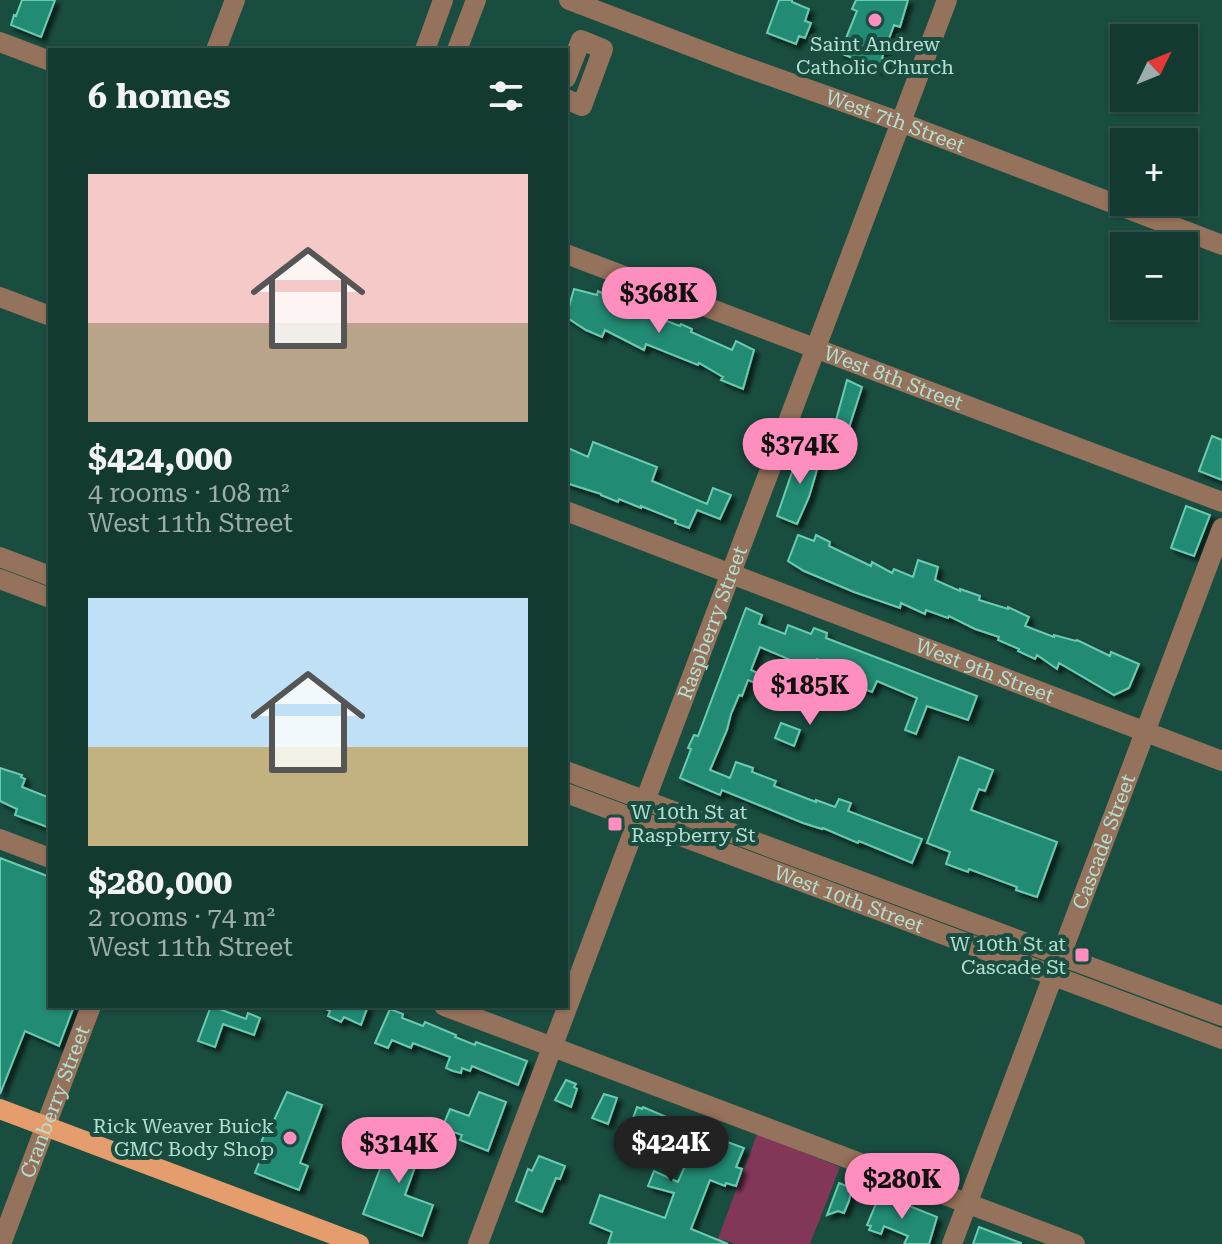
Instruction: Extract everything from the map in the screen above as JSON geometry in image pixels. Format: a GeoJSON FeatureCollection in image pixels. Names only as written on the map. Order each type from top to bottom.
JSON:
{"type":"FeatureCollection","features":[{"type":"Feature","properties":{"kind":"main road"},"geometry":{"type":"LineString","coordinates":[[0,1109],[359,1244]]}},
{"type":"Feature","properties":{"kind":"street"},"geometry":{"type":"LineString","coordinates":[[217,48],[235,0]]}},
{"type":"Feature","properties":{"kind":"street"},"geometry":{"type":"LineString","coordinates":[[426,48],[443,0]]}},
{"type":"Feature","properties":{"kind":"street"},"geometry":{"type":"LineString","coordinates":[[458,48],[476,0]]}},
{"type":"Feature","properties":{"kind":"street","name":"West 7th Street"},"geometry":{"type":"LineString","coordinates":[[569,0],[1222,245]]}},
{"type":"Feature","properties":{"kind":"street","name":"Raspberry Street"},"geometry":{"type":"LineString","coordinates":[[568,1004],[947,0]]}},
{"type":"Feature","properties":{"kind":"street"},"geometry":{"type":"LineString","coordinates":[[589,44],[601,12]]}},
{"type":"Feature","properties":{"kind":"street"},"geometry":{"type":"LineString","coordinates":[[568,73],[581,40],[603,49],[582,106],[568,100]]}},
{"type":"Feature","properties":{"kind":"street"},"geometry":{"type":"LineString","coordinates":[[0,42],[48,60]]}},
{"type":"Feature","properties":{"kind":"street","name":"West 8th Street"},"geometry":{"type":"LineString","coordinates":[[568,255],[1222,502]]}},
{"type":"Feature","properties":{"kind":"street"},"geometry":{"type":"LineString","coordinates":[[0,297],[48,315]]}},
{"type":"Feature","properties":{"kind":"street","name":"West 9th Street"},"geometry":{"type":"LineString","coordinates":[[568,512],[1222,761]]}},
{"type":"Feature","properties":{"kind":"street","name":"Cascade Street"},"geometry":{"type":"LineString","coordinates":[[952,1244],[1222,528]]}},
{"type":"Feature","properties":{"kind":"street"},"geometry":{"type":"LineString","coordinates":[[0,557],[12,576],[48,597]]}},
{"type":"Feature","properties":{"kind":"street"},"geometry":{"type":"LineString","coordinates":[[12,576],[48,576]]}},
{"type":"Feature","properties":{"kind":"street","name":"West 10th Street"},"geometry":{"type":"LineString","coordinates":[[568,772],[641,810],[906,921],[1222,1039]]}},
{"type":"Feature","properties":{"kind":"street","name":"West 10th Street"},"geometry":{"type":"LineString","coordinates":[[568,793],[641,810],[914,901],[1222,1016]]}},
{"type":"Feature","properties":{"kind":"street"},"geometry":{"type":"LineString","coordinates":[[0,839],[48,857]]}},
{"type":"Feature","properties":{"kind":"street"},"geometry":{"type":"LineString","coordinates":[[906,921],[914,901]]}},
{"type":"Feature","properties":{"kind":"street","name":"Cranberry Street"},"geometry":{"type":"LineString","coordinates":[[1,1244],[90,1008]]}},
{"type":"Feature","properties":{"kind":"street"},"geometry":{"type":"LineString","coordinates":[[449,1008],[1075,1244]]}},
{"type":"Feature","properties":{"kind":"street","name":"Raspberry Street"},"geometry":{"type":"LineString","coordinates":[[478,1244],[566,1008]]}},
{"type":"Feature","properties":{"kind":"shaded area"},"geometry":{"type":"Polygon","coordinates":[[[757,1134],[840,1167],[810,1244],[735,1244],[717,1241],[757,1134]]]}},
{"type":"Feature","properties":{"kind":"building"},"geometry":{"type":"Polygon","coordinates":[[[22,0],[55,0],[41,37],[11,25],[22,0]]]}},
{"type":"Feature","properties":{"kind":"building"},"geometry":{"type":"Polygon","coordinates":[[[779,0],[792,0],[809,9],[805,21],[811,23],[805,38],[799,36],[796,44],[767,33],[779,0]]]}},
{"type":"Feature","properties":{"kind":"building"},"geometry":{"type":"Polygon","coordinates":[[[856,0],[908,0],[900,27],[894,25],[882,58],[887,60],[883,71],[840,53],[857,11],[852,9],[856,0]]]}},
{"type":"Feature","properties":{"kind":"building"},"geometry":{"type":"Polygon","coordinates":[[[574,289],[597,295],[598,291],[617,299],[616,303],[681,324],[692,329],[691,332],[732,350],[736,341],[754,350],[743,389],[721,380],[723,377],[699,363],[646,344],[644,350],[605,330],[602,337],[586,330],[568,318],[574,289]]]}},
{"type":"Feature","properties":{"kind":"building"},"geometry":{"type":"Polygon","coordinates":[[[847,380],[862,387],[847,434],[835,424],[847,380]]]}},
{"type":"Feature","properties":{"kind":"building"},"geometry":{"type":"Polygon","coordinates":[[[1212,436],[1222,440],[1222,480],[1199,471],[1212,436]]]}},
{"type":"Feature","properties":{"kind":"building"},"geometry":{"type":"Polygon","coordinates":[[[593,442],[657,467],[652,481],[707,504],[713,488],[731,495],[720,519],[697,510],[689,528],[641,506],[619,499],[618,502],[568,484],[568,448],[588,457],[593,442]]]}},
{"type":"Feature","properties":{"kind":"building"},"geometry":{"type":"Polygon","coordinates":[[[801,446],[821,456],[797,524],[777,516],[801,446]]]}},
{"type":"Feature","properties":{"kind":"building"},"geometry":{"type":"Polygon","coordinates":[[[1186,506],[1210,515],[1194,556],[1171,548],[1186,506]]]}},
{"type":"Feature","properties":{"kind":"building"},"geometry":{"type":"Polygon","coordinates":[[[798,535],[814,541],[816,535],[830,542],[829,546],[892,573],[894,569],[913,577],[918,560],[938,567],[935,580],[980,596],[979,600],[1008,607],[1029,617],[1025,626],[1054,637],[1077,640],[1110,656],[1111,652],[1139,664],[1129,688],[1114,695],[1059,663],[1057,669],[1037,655],[1035,659],[998,640],[999,637],[949,616],[926,610],[925,614],[901,603],[900,608],[804,571],[788,561],[798,535]]]}},
{"type":"Feature","properties":{"kind":"building"},"geometry":{"type":"Polygon","coordinates":[[[746,608],[762,615],[759,624],[785,634],[788,625],[811,634],[814,628],[827,633],[826,638],[977,696],[968,720],[927,706],[916,734],[905,730],[917,698],[877,681],[872,692],[842,681],[846,670],[817,659],[814,670],[760,647],[751,670],[762,675],[758,684],[748,680],[731,714],[710,770],[730,778],[736,762],[776,781],[774,786],[816,802],[835,807],[839,799],[851,803],[848,811],[922,839],[912,863],[722,790],[720,795],[680,778],[691,749],[688,748],[694,735],[698,736],[746,608]]]}},
{"type":"Feature","properties":{"kind":"building"},"geometry":{"type":"Polygon","coordinates":[[[781,723],[800,730],[794,746],[775,738],[781,723]]]}},
{"type":"Feature","properties":{"kind":"building"},"geometry":{"type":"Polygon","coordinates":[[[959,757],[993,770],[985,791],[979,789],[971,810],[1057,842],[1037,897],[969,869],[968,872],[946,864],[950,852],[927,843],[959,757]]]}},
{"type":"Feature","properties":{"kind":"building"},"geometry":{"type":"Polygon","coordinates":[[[0,768],[22,775],[25,779],[22,787],[48,797],[48,827],[15,815],[17,809],[0,801],[0,768]]]}},
{"type":"Feature","properties":{"kind":"building"},"geometry":{"type":"Polygon","coordinates":[[[0,858],[48,876],[48,1008],[73,1008],[59,1046],[25,1031],[0,1094],[0,858]]]}},
{"type":"Feature","properties":{"kind":"building"},"geometry":{"type":"Polygon","coordinates":[[[210,1008],[246,1019],[248,1013],[260,1018],[254,1035],[223,1024],[215,1047],[198,1041],[210,1008]]]}},
{"type":"Feature","properties":{"kind":"building"},"geometry":{"type":"Polygon","coordinates":[[[324,1008],[367,1008],[361,1025],[344,1017],[341,1022],[328,1016],[330,1011],[324,1008]]]}},
{"type":"Feature","properties":{"kind":"building"},"geometry":{"type":"Polygon","coordinates":[[[390,1009],[403,1014],[402,1018],[423,1026],[425,1022],[475,1045],[476,1042],[527,1061],[518,1085],[472,1066],[470,1071],[462,1068],[461,1073],[453,1071],[446,1068],[450,1057],[413,1043],[411,1048],[392,1040],[388,1048],[375,1043],[390,1009]]]}},
{"type":"Feature","properties":{"kind":"building"},"geometry":{"type":"Polygon","coordinates":[[[566,1080],[576,1084],[574,1087],[577,1089],[571,1107],[555,1100],[566,1080]]]}},
{"type":"Feature","properties":{"kind":"building"},"geometry":{"type":"Polygon","coordinates":[[[287,1092],[322,1105],[300,1163],[308,1166],[299,1190],[255,1173],[266,1145],[261,1143],[266,1130],[269,1131],[287,1092]]]}},
{"type":"Feature","properties":{"kind":"building"},"geometry":{"type":"Polygon","coordinates":[[[479,1092],[506,1102],[488,1151],[460,1140],[462,1135],[442,1128],[450,1109],[469,1116],[479,1092]]]}},
{"type":"Feature","properties":{"kind":"building"},"geometry":{"type":"Polygon","coordinates":[[[604,1094],[617,1098],[608,1124],[592,1118],[604,1094]]]}},
{"type":"Feature","properties":{"kind":"building"},"geometry":{"type":"Polygon","coordinates":[[[637,1107],[744,1148],[736,1167],[742,1169],[736,1186],[726,1183],[725,1186],[710,1180],[691,1229],[728,1244],[608,1244],[612,1232],[590,1223],[600,1195],[665,1218],[674,1193],[648,1186],[654,1171],[678,1182],[688,1159],[642,1138],[637,1150],[627,1147],[628,1142],[625,1141],[637,1107]]]}},
{"type":"Feature","properties":{"kind":"building"},"geometry":{"type":"Polygon","coordinates":[[[398,1121],[422,1130],[409,1165],[415,1167],[405,1195],[433,1205],[422,1236],[363,1214],[398,1121]]]}},
{"type":"Feature","properties":{"kind":"building"},"geometry":{"type":"Polygon","coordinates":[[[539,1156],[565,1166],[560,1179],[556,1178],[542,1212],[516,1201],[528,1169],[532,1171],[539,1156]]]}},
{"type":"Feature","properties":{"kind":"building"},"geometry":{"type":"Polygon","coordinates":[[[839,1183],[849,1187],[849,1201],[844,1213],[838,1211],[827,1215],[839,1183]]]}},
{"type":"Feature","properties":{"kind":"building"},"geometry":{"type":"Polygon","coordinates":[[[880,1194],[937,1217],[929,1244],[904,1244],[908,1236],[884,1226],[881,1234],[869,1230],[871,1226],[867,1225],[880,1194]]]}},
{"type":"Feature","properties":{"kind":"building"},"geometry":{"type":"Polygon","coordinates":[[[979,1227],[1021,1243],[1021,1244],[973,1244],[979,1227]]]}},
{"type":"Feature","properties":{"kind":"place","name":"Saint Andrew Catholic Church"},"geometry":{"type":"Point","coordinates":[875,20]}},
{"type":"Feature","properties":{"kind":"place","name":"W 10th St at Raspberry St"},"geometry":{"type":"Point","coordinates":[615,824]}},
{"type":"Feature","properties":{"kind":"place","name":"W 10th St at Cascade St"},"geometry":{"type":"Point","coordinates":[1082,955]}},
{"type":"Feature","properties":{"kind":"place","name":"Rick Weaver Buick GMC Body Shop"},"geometry":{"type":"Point","coordinates":[290,1138]}}]}
